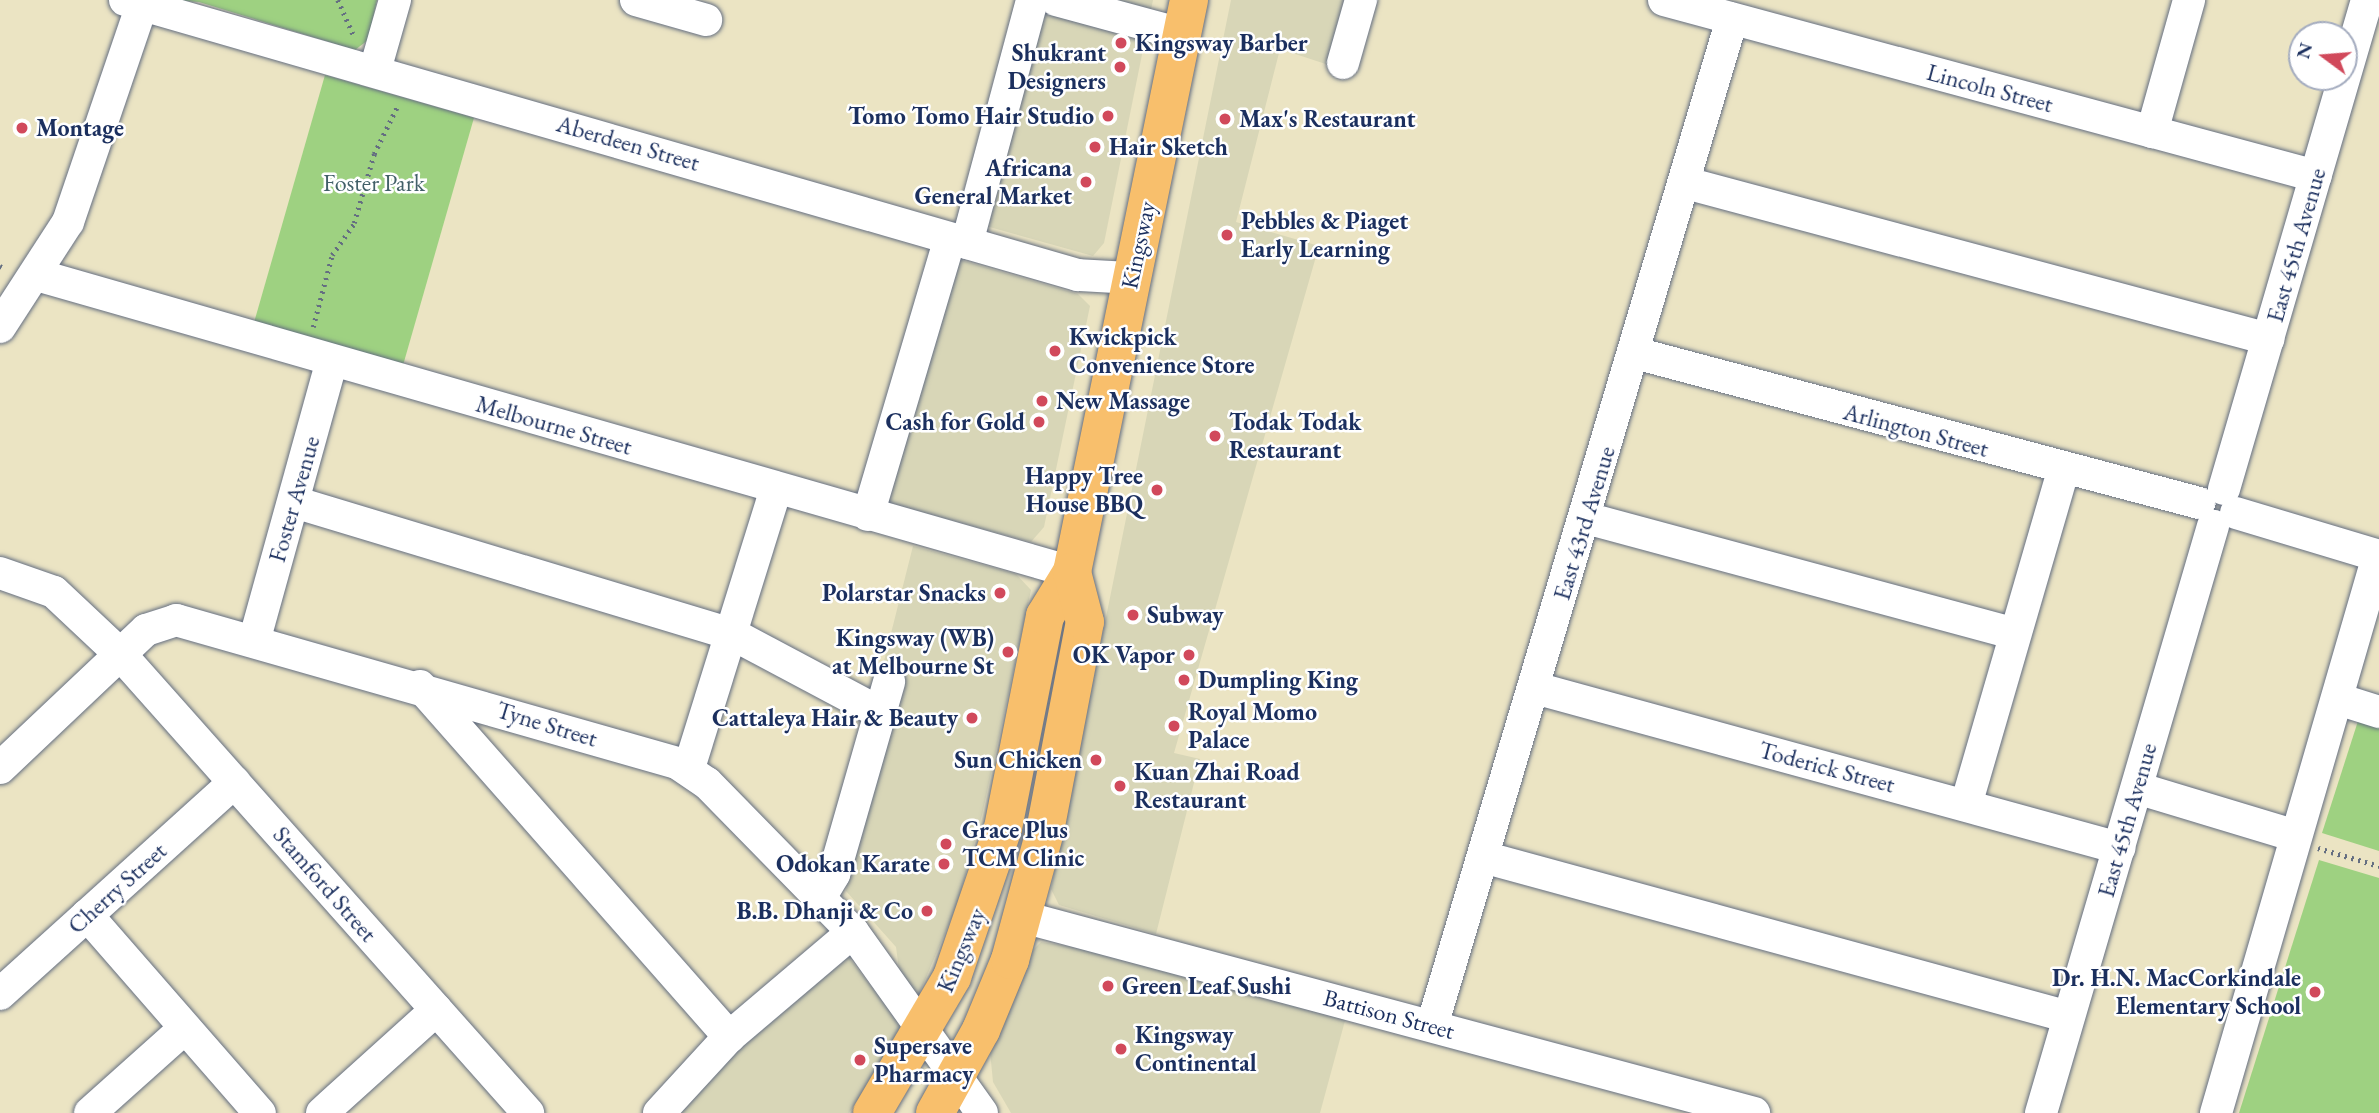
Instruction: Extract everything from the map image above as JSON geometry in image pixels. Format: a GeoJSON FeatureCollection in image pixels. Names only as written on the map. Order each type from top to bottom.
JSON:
{"type":"FeatureCollection","features":[{"type":"Feature","properties":{"kind":"main road","name":"Kingsway"},"geometry":{"type":"LineString","coordinates":[[872,1113],[924,1028],[979,911],[1013,783],[1045,616],[1072,572],[1185,17]]}},
{"type":"Feature","properties":{"kind":"main road","name":"Kingsway"},"geometry":{"type":"LineString","coordinates":[[935,1113],[981,1030],[1023,917],[1085,622],[1072,572]]}},
{"type":"Feature","properties":{"kind":"street"},"geometry":{"type":"LineString","coordinates":[[375,70],[395,0]]}},
{"type":"Feature","properties":{"kind":"street"},"geometry":{"type":"LineString","coordinates":[[636,0],[706,20]]}},
{"type":"Feature","properties":{"kind":"street"},"geometry":{"type":"LineString","coordinates":[[868,514],[958,241],[1031,0]]}},
{"type":"Feature","properties":{"kind":"street"},"geometry":{"type":"LineString","coordinates":[[1056,0],[1185,17]]}},
{"type":"Feature","properties":{"kind":"street"},"geometry":{"type":"LineString","coordinates":[[1343,62],[1361,0]]}},
{"type":"Feature","properties":{"kind":"street","name":"Lincoln Street"},"geometry":{"type":"LineString","coordinates":[[1664,0],[2316,176]]}},
{"type":"Feature","properties":{"kind":"street","name":"East 45th Avenue"},"geometry":{"type":"LineString","coordinates":[[2041,1113],[2367,0]]}},
{"type":"Feature","properties":{"kind":"street"},"geometry":{"type":"LineString","coordinates":[[2152,132],[2184,1]]}},
{"type":"Feature","properties":{"kind":"street"},"geometry":{"type":"LineString","coordinates":[[0,327],[37,275],[93,162],[133,2]]}},
{"type":"Feature","properties":{"kind":"street","name":"Aberdeen Street"},"geometry":{"type":"LineString","coordinates":[[133,2],[1088,278],[1131,278]]}},
{"type":"Feature","properties":{"kind":"street","name":"East 43rd Avenue"},"geometry":{"type":"LineString","coordinates":[[1432,1026],[1686,183],[1732,19]]}},
{"type":"Feature","properties":{"kind":"street"},"geometry":{"type":"LineString","coordinates":[[1686,183],[2268,339]]}},
{"type":"Feature","properties":{"kind":"street","name":"Melbourne Street"},"geometry":{"type":"LineString","coordinates":[[37,275],[1072,572]]}},
{"type":"Feature","properties":{"kind":"street","name":"Arlington Street"},"geometry":{"type":"LineString","coordinates":[[1635,353],[2063,471],[2218,508],[2379,556]]}},
{"type":"Feature","properties":{"kind":"street","name":"Foster Avenue"},"geometry":{"type":"LineString","coordinates":[[255,638],[332,361]]}},
{"type":"Feature","properties":{"kind":"street"},"geometry":{"type":"LineString","coordinates":[[1966,805],[2063,471]]}},
{"type":"Feature","properties":{"kind":"street"},"geometry":{"type":"LineString","coordinates":[[689,768],[776,488]]}},
{"type":"Feature","properties":{"kind":"street"},"geometry":{"type":"LineString","coordinates":[[294,502],[732,634],[879,712]]}},
{"type":"Feature","properties":{"kind":"street"},"geometry":{"type":"LineString","coordinates":[[1586,518],[2015,634]]}},
{"type":"Feature","properties":{"kind":"street"},"geometry":{"type":"LineString","coordinates":[[2216,1113],[2379,556]]}},
{"type":"Feature","properties":{"kind":"street"},"geometry":{"type":"LineString","coordinates":[[0,573],[54,592],[121,655]]}},
{"type":"Feature","properties":{"kind":"street","name":"Tyne Street"},"geometry":{"type":"LineString","coordinates":[[0,768],[146,630],[176,620],[255,638],[689,768],[821,896],[853,932],[924,1028],[982,1113]]}},
{"type":"Feature","properties":{"kind":"street","name":"Stamford Street"},"geometry":{"type":"LineString","coordinates":[[121,655],[528,1113]]}},
{"type":"Feature","properties":{"kind":"street"},"geometry":{"type":"LineString","coordinates":[[821,896],[834,874],[889,682]]}},
{"type":"Feature","properties":{"kind":"street"},"geometry":{"type":"LineString","coordinates":[[420,686],[729,1037]]}},
{"type":"Feature","properties":{"kind":"street","name":"Toderick Street"},"geometry":{"type":"LineString","coordinates":[[1535,688],[2119,848]]}},
{"type":"Feature","properties":{"kind":"street"},"geometry":{"type":"LineString","coordinates":[[2338,699],[2379,712]]}},
{"type":"Feature","properties":{"kind":"street","name":"Cherry Street"},"geometry":{"type":"LineString","coordinates":[[0,994],[235,782]]}},
{"type":"Feature","properties":{"kind":"street"},"geometry":{"type":"LineString","coordinates":[[2137,788],[2297,836]]}},
{"type":"Feature","properties":{"kind":"street"},"geometry":{"type":"LineString","coordinates":[[1483,857],[2069,1017]]}},
{"type":"Feature","properties":{"kind":"street"},"geometry":{"type":"LineString","coordinates":[[86,915],[260,1113]]}},
{"type":"Feature","properties":{"kind":"street","name":"Battison Street"},"geometry":{"type":"LineString","coordinates":[[1023,917],[1754,1113]]}},
{"type":"Feature","properties":{"kind":"street"},"geometry":{"type":"LineString","coordinates":[[659,1113],[729,1037],[853,932]]}},
{"type":"Feature","properties":{"kind":"street"},"geometry":{"type":"LineString","coordinates":[[322,1113],[436,1010]]}},
{"type":"Feature","properties":{"kind":"street"},"geometry":{"type":"LineString","coordinates":[[90,1113],[185,1028]]}},
{"type":"Feature","properties":{"kind":"path"},"geometry":{"type":"LineString","coordinates":[[338,0],[354,36]]}},
{"type":"Feature","properties":{"kind":"path"},"geometry":{"type":"LineString","coordinates":[[309,338],[332,255],[354,223],[400,96]]}},
{"type":"Feature","properties":{"kind":"path"},"geometry":{"type":"LineString","coordinates":[[2297,836],[2379,866]]}},
{"type":"Feature","properties":{"kind":"shaded area"},"geometry":{"type":"Polygon","coordinates":[[[1032,0],[1153,0],[1104,243],[1093,256],[986,226],[1032,0]]]}},
{"type":"Feature","properties":{"kind":"shaded area"},"geometry":{"type":"Polygon","coordinates":[[[1231,0],[1373,0],[1350,72],[1280,49],[1236,222],[1319,246],[1174,753],[1200,759],[1156,934],[1059,905],[1051,889],[1231,0]]]}},
{"type":"Feature","properties":{"kind":"shaded area"},"geometry":{"type":"Polygon","coordinates":[[[960,260],[1078,294],[1090,306],[1044,527],[1031,542],[885,502],[960,260]]]}},
{"type":"Feature","properties":{"kind":"shaded area"},"geometry":{"type":"Polygon","coordinates":[[[913,546],[1016,574],[1031,590],[982,815],[957,905],[919,994],[900,977],[896,947],[846,891],[880,677],[913,546]]]}},
{"type":"Feature","properties":{"kind":"shaded area"},"geometry":{"type":"Polygon","coordinates":[[[1041,942],[1099,951],[1346,1017],[1320,1113],[1011,1113],[993,1082],[990,1051],[1031,952],[1041,942]]]}},
{"type":"Feature","properties":{"kind":"shaded area"},"geometry":{"type":"Polygon","coordinates":[[[846,954],[904,1029],[849,1113],[659,1113],[846,954]]]}},
{"type":"Feature","properties":{"kind":"green space"},"geometry":{"type":"Polygon","coordinates":[[[169,0],[377,0],[368,40],[355,50],[199,2],[169,0]]]}},
{"type":"Feature","properties":{"kind":"green space","name":"Foster Park"},"geometry":{"type":"Polygon","coordinates":[[[325,75],[474,118],[403,365],[254,322],[325,75]]]}},
{"type":"Feature","properties":{"kind":"green space"},"geometry":{"type":"Polygon","coordinates":[[[2358,721],[2379,728],[2379,851],[2322,833],[2358,721]]]}},
{"type":"Feature","properties":{"kind":"green space"},"geometry":{"type":"Polygon","coordinates":[[[2319,860],[2379,878],[2379,1113],[2239,1113],[2319,860]]]}},
{"type":"Feature","properties":{"kind":"place","name":"Kingsway Barber"},"geometry":{"type":"Point","coordinates":[1121,43]}},
{"type":"Feature","properties":{"kind":"place","name":"Shukrant Designers"},"geometry":{"type":"Point","coordinates":[1120,67]}},
{"type":"Feature","properties":{"kind":"place","name":"Tomo Tomo Hair Studio"},"geometry":{"type":"Point","coordinates":[1108,116]}},
{"type":"Feature","properties":{"kind":"place","name":"Max's Restaurant"},"geometry":{"type":"Point","coordinates":[1225,119]}},
{"type":"Feature","properties":{"kind":"place","name":"Montage"},"geometry":{"type":"Point","coordinates":[22,128]}},
{"type":"Feature","properties":{"kind":"place","name":"Hair Sketch"},"geometry":{"type":"Point","coordinates":[1095,147]}},
{"type":"Feature","properties":{"kind":"place","name":"Africana General Market"},"geometry":{"type":"Point","coordinates":[1086,182]}},
{"type":"Feature","properties":{"kind":"place","name":"Pebbles & Piaget Early Learning"},"geometry":{"type":"Point","coordinates":[1227,235]}},
{"type":"Feature","properties":{"kind":"place","name":"Kwickpick Convenience Store"},"geometry":{"type":"Point","coordinates":[1055,351]}},
{"type":"Feature","properties":{"kind":"place","name":"New Massage"},"geometry":{"type":"Point","coordinates":[1042,401]}},
{"type":"Feature","properties":{"kind":"place","name":"Cash for Gold"},"geometry":{"type":"Point","coordinates":[1039,422]}},
{"type":"Feature","properties":{"kind":"place","name":"Todak Todak Restaurant"},"geometry":{"type":"Point","coordinates":[1215,436]}},
{"type":"Feature","properties":{"kind":"place","name":"Happy Tree House BBQ"},"geometry":{"type":"Point","coordinates":[1157,490]}},
{"type":"Feature","properties":{"kind":"place","name":"Polarstar Snacks"},"geometry":{"type":"Point","coordinates":[1000,593]}},
{"type":"Feature","properties":{"kind":"place","name":"Subway"},"geometry":{"type":"Point","coordinates":[1133,615]}},
{"type":"Feature","properties":{"kind":"place","name":"Kingsway (WB) at Melbourne St"},"geometry":{"type":"Point","coordinates":[1008,652]}},
{"type":"Feature","properties":{"kind":"place","name":"OK Vapor"},"geometry":{"type":"Point","coordinates":[1189,655]}},
{"type":"Feature","properties":{"kind":"place","name":"Dumpling King"},"geometry":{"type":"Point","coordinates":[1184,680]}},
{"type":"Feature","properties":{"kind":"place","name":"Cattaleya Hair & Beauty"},"geometry":{"type":"Point","coordinates":[972,718]}},
{"type":"Feature","properties":{"kind":"place","name":"Royal Momo Palace"},"geometry":{"type":"Point","coordinates":[1174,726]}},
{"type":"Feature","properties":{"kind":"place","name":"Sun Chicken"},"geometry":{"type":"Point","coordinates":[1096,760]}},
{"type":"Feature","properties":{"kind":"place","name":"Kuan Zhai Road Restaurant"},"geometry":{"type":"Point","coordinates":[1120,786]}},
{"type":"Feature","properties":{"kind":"place","name":"Grace Plus TCM Clinic"},"geometry":{"type":"Point","coordinates":[946,844]}},
{"type":"Feature","properties":{"kind":"place","name":"Odokan Karate"},"geometry":{"type":"Point","coordinates":[944,864]}},
{"type":"Feature","properties":{"kind":"place","name":"B.B. Dhanji & Co"},"geometry":{"type":"Point","coordinates":[927,911]}},
{"type":"Feature","properties":{"kind":"place","name":"Green Leaf Sushi"},"geometry":{"type":"Point","coordinates":[1108,986]}},
{"type":"Feature","properties":{"kind":"place","name":"Dr. H.N. MacCorkindale Elementary School"},"geometry":{"type":"Point","coordinates":[2315,992]}},
{"type":"Feature","properties":{"kind":"place","name":"Kingsway Continental"},"geometry":{"type":"Point","coordinates":[1121,1049]}},
{"type":"Feature","properties":{"kind":"place","name":"Supersave Pharmacy"},"geometry":{"type":"Point","coordinates":[860,1060]}}]}
